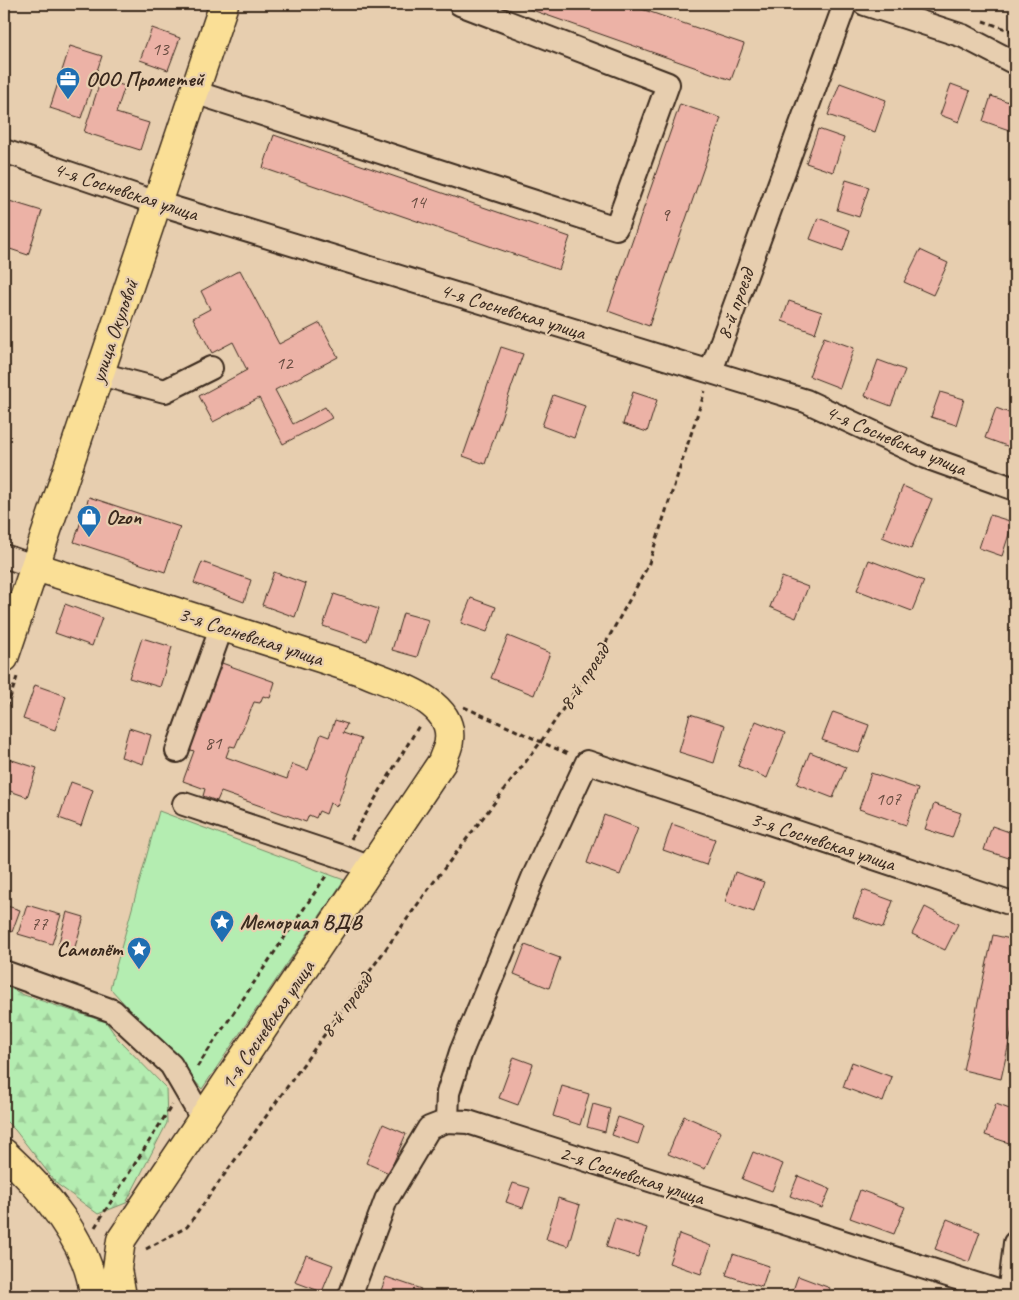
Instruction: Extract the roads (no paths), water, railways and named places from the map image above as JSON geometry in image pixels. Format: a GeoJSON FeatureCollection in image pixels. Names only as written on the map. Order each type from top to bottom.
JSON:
{"type":"FeatureCollection","features":[{"type":"Feature","properties":{"kind":"main road","name":"улица Окуловой"},"geometry":{"type":"LineString","coordinates":[[4,658],[224,4]]}},
{"type":"Feature","properties":{"kind":"main road","name":"3-я Сосневская улица"},"geometry":{"type":"LineString","coordinates":[[36,566],[364,672],[413,692],[432,704],[446,718],[450,739],[442,762]]}},
{"type":"Feature","properties":{"kind":"main road","name":"1-я Сосневская улица"},"geometry":{"type":"LineString","coordinates":[[122,1296],[117,1269],[121,1240],[442,762]]}},
{"type":"Feature","properties":{"kind":"main road"},"geometry":{"type":"LineString","coordinates":[[4,1153],[57,1213],[75,1237],[84,1255],[94,1296]]}},
{"type":"Feature","properties":{"kind":"street"},"geometry":{"type":"LineString","coordinates":[[194,92],[616,228],[668,84],[460,4]]}},
{"type":"Feature","properties":{"kind":"street","name":"8-й проезд"},"geometry":{"type":"LineString","coordinates":[[711,371],[845,4]]}},
{"type":"Feature","properties":{"kind":"street"},"geometry":{"type":"LineString","coordinates":[[865,4],[963,36],[1015,64]]}},
{"type":"Feature","properties":{"kind":"street","name":"4-я Сосневская улица"},"geometry":{"type":"LineString","coordinates":[[4,151],[158,203],[711,371],[806,402],[926,457],[1015,488]]}},
{"type":"Feature","properties":{"kind":"street"},"geometry":{"type":"LineString","coordinates":[[100,374],[165,391],[211,368]]}},
{"type":"Feature","properties":{"kind":"street","name":"3-я Сосневская улица"},"geometry":{"type":"LineString","coordinates":[[4,556],[36,566]]}},
{"type":"Feature","properties":{"kind":"street"},"geometry":{"type":"LineString","coordinates":[[177,751],[222,626]]}},
{"type":"Feature","properties":{"kind":"street","name":"3-я Сосневская улица"},"geometry":{"type":"LineString","coordinates":[[447,1121],[448,1093],[461,1052],[533,878],[587,762],[1015,905]]}},
{"type":"Feature","properties":{"kind":"street"},"geometry":{"type":"LineString","coordinates":[[184,804],[371,868]]}},
{"type":"Feature","properties":{"kind":"street"},"geometry":{"type":"LineString","coordinates":[[4,972],[113,1011],[172,1065],[203,1120]]}},
{"type":"Feature","properties":{"kind":"street"},"geometry":{"type":"LineString","coordinates":[[350,1296],[386,1200],[429,1128],[447,1121]]}},
{"type":"Feature","properties":{"kind":"street","name":"2-я Сосневская улица"},"geometry":{"type":"LineString","coordinates":[[447,1121],[468,1122],[1010,1296]]}},
{"type":"Feature","properties":{"kind":"street"},"geometry":{"type":"LineString","coordinates":[[1010,1296],[1015,1243]]}},
{"type":"Feature","properties":{"kind":"place","name":"ООО Прометей"},"geometry":{"type":"Point","coordinates":[68,100]}},
{"type":"Feature","properties":{"kind":"place","name":"Ozon"},"geometry":{"type":"Point","coordinates":[89,538]}},
{"type":"Feature","properties":{"kind":"place","name":"Мемориал ВДВ"},"geometry":{"type":"Point","coordinates":[222,943]}},
{"type":"Feature","properties":{"kind":"place","name":"Самолёт"},"geometry":{"type":"Point","coordinates":[139,970]}}]}
